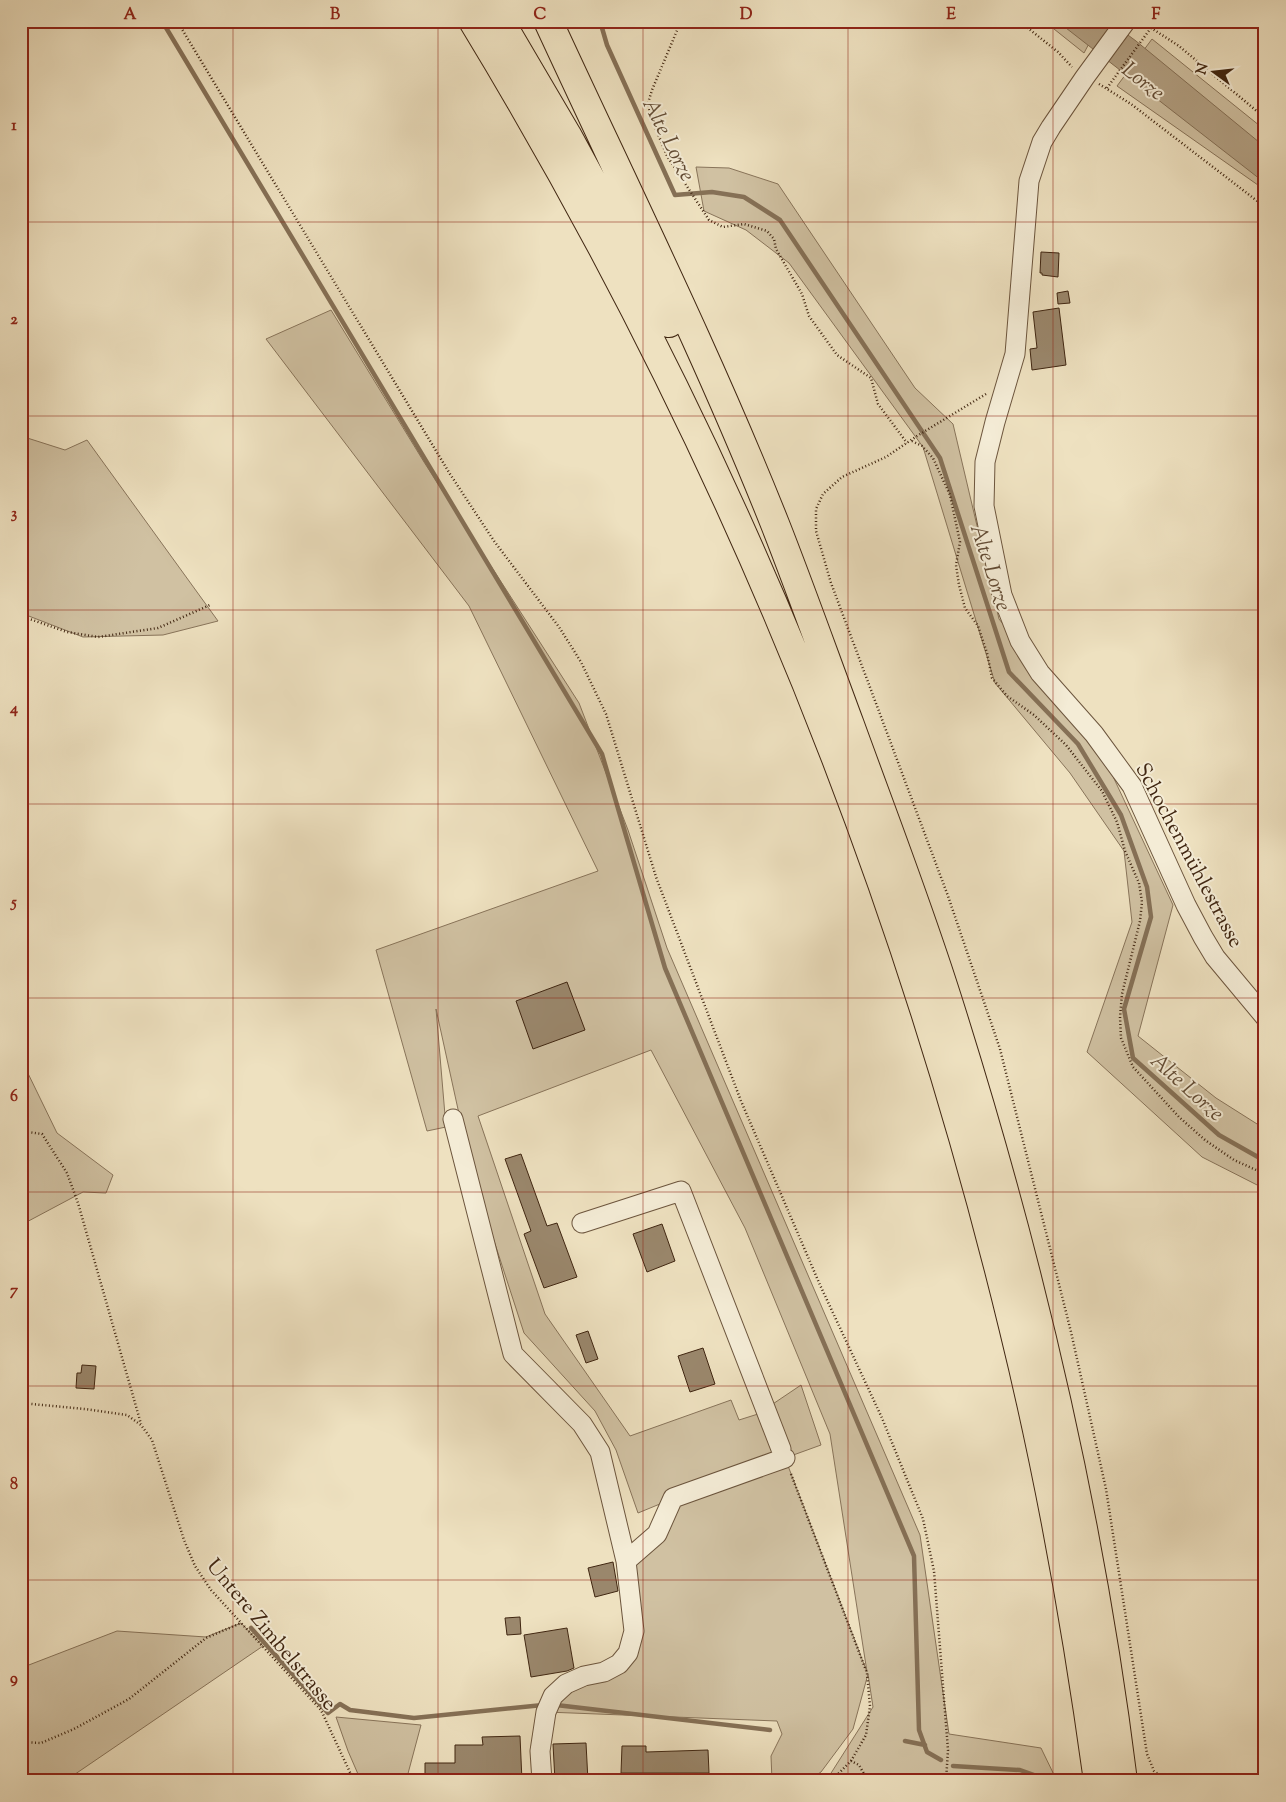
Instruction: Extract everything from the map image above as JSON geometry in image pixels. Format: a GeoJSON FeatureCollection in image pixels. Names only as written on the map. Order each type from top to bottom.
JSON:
{"type":"FeatureCollection","features":[{"type":"Feature","properties":{"kind":"highway"},"geometry":{"type":"LineString","coordinates":[[473,21],[579,203],[692,424],[752,552],[796,656],[882,881],[956,1110],[1015,1330],[1065,1569],[1098,1781]]}},
{"type":"Feature","properties":{"kind":"highway"},"geometry":{"type":"LineString","coordinates":[[500,21],[572,143],[693,370],[780,557],[852,730]]}},
{"type":"Feature","properties":{"kind":"highway"},"geometry":{"type":"LineString","coordinates":[[548,21],[731,420],[774,522],[912,894],[947,997],[1027,1275],[1051,1375],[1080,1515],[1104,1650],[1123,1781]]}},
{"type":"Feature","properties":{"kind":"street","name":"Schochenmühlestrasse"},"geometry":{"type":"LineString","coordinates":[[1125,24],[1050,127],[1042,142],[1029,180],[1015,354],[985,462],[984,506],[1002,595],[1020,642],[1040,673],[1094,734],[1132,786],[1186,905],[1203,937],[1220,962],[1265,1017]]}},
{"type":"Feature","properties":{"kind":"street"},"geometry":{"type":"LineString","coordinates":[[453,1119],[513,1354],[582,1424],[600,1452],[626,1561],[634,1632],[628,1653],[619,1664],[604,1672],[584,1676],[566,1684],[553,1696],[546,1712],[540,1751],[542,1781]]}},
{"type":"Feature","properties":{"kind":"street"},"geometry":{"type":"LineString","coordinates":[[582,1223],[681,1191],[783,1454],[673,1498],[657,1534],[626,1561]]}},
{"type":"Feature","properties":{"kind":"path"},"geometry":{"type":"LineString","coordinates":[[177,21],[450,474],[494,541],[559,627],[581,662],[606,714],[656,877],[741,1101],[820,1285],[882,1418],[923,1518],[934,1572],[948,1750],[946,1781]]}},
{"type":"Feature","properties":{"kind":"path"},"geometry":{"type":"LineString","coordinates":[[681,21],[648,103],[651,117],[667,156],[708,220],[723,227],[744,224],[767,231],[774,239],[776,250],[802,294],[809,316],[837,355],[871,378],[878,404],[908,443],[912,441],[922,446],[933,458],[950,495],[960,542],[956,565],[965,608],[978,626],[987,653],[992,678],[1007,696],[1034,715],[1066,745],[1102,791],[1116,822],[1125,851],[1139,884],[1142,902],[1140,921],[1122,994],[1120,1017],[1121,1038],[1133,1068],[1179,1117],[1205,1140],[1234,1160],[1265,1174]]}},
{"type":"Feature","properties":{"kind":"path"},"geometry":{"type":"LineString","coordinates":[[1019,21],[1058,52],[1077,72],[1090,70]]}},
{"type":"Feature","properties":{"kind":"path"},"geometry":{"type":"LineString","coordinates":[[1141,21],[1179,46],[1265,118]]}},
{"type":"Feature","properties":{"kind":"path"},"geometry":{"type":"LineString","coordinates":[[1156,21],[1107,88],[1132,104],[1265,207]]}},
{"type":"Feature","properties":{"kind":"path"},"geometry":{"type":"LineString","coordinates":[[912,441],[931,427],[997,387],[1006,384]]}},
{"type":"Feature","properties":{"kind":"path"},"geometry":{"type":"LineString","coordinates":[[21,616],[67,632],[98,637],[158,628],[210,605]]}},
{"type":"Feature","properties":{"kind":"path","name":"Untere Zimbelstrasse"},"geometry":{"type":"LineString","coordinates":[[21,1131],[42,1134],[67,1173],[78,1203],[141,1425],[152,1440],[184,1540],[195,1566],[211,1590],[321,1710],[354,1781]]}},
{"type":"Feature","properties":{"kind":"path"},"geometry":{"type":"LineString","coordinates":[[21,1404],[85,1409],[127,1415],[141,1425]]}},
{"type":"Feature","properties":{"kind":"path"},"geometry":{"type":"LineString","coordinates":[[783,1454],[867,1673],[870,1706],[866,1735],[851,1761],[831,1781]]}},
{"type":"Feature","properties":{"kind":"path"},"geometry":{"type":"LineString","coordinates":[[21,1742],[42,1744],[82,1725],[129,1699],[206,1638],[241,1623]]}},
{"type":"Feature","properties":{"kind":"path"},"geometry":{"type":"LineString","coordinates":[[851,1761],[860,1765],[868,1781]]}},
{"type":"Feature","properties":{"kind":"shaded area"},"geometry":{"type":"Polygon","coordinates":[[[1044,21],[1101,21],[1084,53],[1044,21]]]}},
{"type":"Feature","properties":{"kind":"shaded area"},"geometry":{"type":"Polygon","coordinates":[[[1152,39],[1265,130],[1265,190],[1117,86],[1152,39]]]}},
{"type":"Feature","properties":{"kind":"shaded area"},"geometry":{"type":"Polygon","coordinates":[[[696,167],[729,168],[778,184],[915,388],[953,424],[999,619],[1096,740],[1173,905],[1138,1036],[1216,1098],[1265,1129],[1265,1189],[1202,1157],[1087,1052],[1132,922],[1124,851],[1070,773],[995,683],[923,447],[789,263],[746,230],[704,211],[696,167]]]}},
{"type":"Feature","properties":{"kind":"shaded area"},"geometry":{"type":"Polygon","coordinates":[[[331,310],[424,462],[579,703],[628,830],[667,948],[920,1535],[949,1734],[1041,1748],[1057,1781],[826,1781],[873,1707],[868,1674],[853,1729],[821,1772],[807,1781],[772,1781],[771,1756],[782,1734],[777,1721],[546,1712],[553,1696],[628,1653],[626,1561],[672,1499],[638,1513],[616,1450],[595,1411],[524,1333],[472,1173],[436,1009],[446,1127],[427,1131],[376,950],[598,871],[469,606],[266,339],[331,310]],[[651,1050],[478,1116],[545,1314],[630,1436],[731,1400],[739,1420],[758,1414],[801,1385],[821,1445],[785,1458],[867,1672],[830,1434],[745,1228],[651,1050]]]}},
{"type":"Feature","properties":{"kind":"shaded area"},"geometry":{"type":"Polygon","coordinates":[[[21,436],[65,450],[87,440],[218,621],[163,635],[83,637],[21,613],[21,436]]]}},
{"type":"Feature","properties":{"kind":"shaded area"},"geometry":{"type":"Polygon","coordinates":[[[21,1059],[57,1133],[113,1175],[106,1193],[83,1192],[21,1225],[21,1059]]]}},
{"type":"Feature","properties":{"kind":"shaded area"},"geometry":{"type":"Polygon","coordinates":[[[241,1623],[263,1646],[65,1781],[21,1781],[21,1668],[117,1631],[206,1637],[241,1623]]]}},
{"type":"Feature","properties":{"kind":"shaded area"},"geometry":{"type":"Polygon","coordinates":[[[336,1717],[421,1725],[406,1781],[361,1781],[336,1717]]]}},
{"type":"Feature","properties":{"kind":"water","name":"Lorze"},"geometry":{"type":"Polygon","coordinates":[[[1057,21],[1109,21],[1136,41],[1265,147],[1265,183],[1057,21]]]}},
{"type":"Feature","properties":{"kind":"building"},"geometry":{"type":"Polygon","coordinates":[[[1041,252],[1059,253],[1058,277],[1042,275],[1040,273],[1041,252]]]}},
{"type":"Feature","properties":{"kind":"building"},"geometry":{"type":"Polygon","coordinates":[[[1068,291],[1070,303],[1058,304],[1057,293],[1068,291]]]}},
{"type":"Feature","properties":{"kind":"building"},"geometry":{"type":"Polygon","coordinates":[[[1059,308],[1066,365],[1032,370],[1030,349],[1037,348],[1033,312],[1059,308]]]}},
{"type":"Feature","properties":{"kind":"building"},"geometry":{"type":"Polygon","coordinates":[[[567,982],[585,1030],[533,1049],[516,1001],[567,982]]]}},
{"type":"Feature","properties":{"kind":"building"},"geometry":{"type":"Polygon","coordinates":[[[521,1154],[547,1226],[557,1223],[577,1277],[544,1288],[524,1234],[531,1231],[505,1159],[521,1154]]]}},
{"type":"Feature","properties":{"kind":"building"},"geometry":{"type":"Polygon","coordinates":[[[662,1224],[675,1261],[647,1272],[633,1234],[662,1224]]]}},
{"type":"Feature","properties":{"kind":"building"},"geometry":{"type":"Polygon","coordinates":[[[588,1331],[598,1359],[586,1363],[576,1335],[588,1331]]]}},
{"type":"Feature","properties":{"kind":"building"},"geometry":{"type":"Polygon","coordinates":[[[703,1348],[715,1384],[690,1392],[678,1356],[703,1348]]]}},
{"type":"Feature","properties":{"kind":"building"},"geometry":{"type":"Polygon","coordinates":[[[82,1365],[96,1366],[94,1389],[76,1388],[77,1373],[81,1373],[82,1365]]]}},
{"type":"Feature","properties":{"kind":"building"},"geometry":{"type":"Polygon","coordinates":[[[613,1562],[618,1591],[595,1597],[588,1568],[613,1562]]]}},
{"type":"Feature","properties":{"kind":"building"},"geometry":{"type":"Polygon","coordinates":[[[520,1617],[521,1634],[507,1635],[505,1618],[520,1617]]]}},
{"type":"Feature","properties":{"kind":"building"},"geometry":{"type":"Polygon","coordinates":[[[567,1628],[574,1668],[567,1671],[531,1677],[524,1635],[567,1628]]]}},
{"type":"Feature","properties":{"kind":"building"},"geometry":{"type":"Polygon","coordinates":[[[520,1736],[522,1781],[425,1781],[425,1763],[455,1763],[455,1745],[483,1745],[482,1737],[520,1736]]]}},
{"type":"Feature","properties":{"kind":"building"},"geometry":{"type":"Polygon","coordinates":[[[586,1743],[588,1781],[555,1781],[553,1744],[586,1743]]]}},
{"type":"Feature","properties":{"kind":"building"},"geometry":{"type":"Polygon","coordinates":[[[622,1746],[646,1746],[646,1752],[708,1750],[709,1773],[621,1773],[622,1746]]]}},
{"type":"Feature","properties":{"kind":"waterway"},"geometry":{"type":"LineString","coordinates":[[162,21],[602,754],[665,968],[914,1556],[919,1730],[927,1752],[941,1760]]}},
{"type":"Feature","properties":{"kind":"waterway","name":"Alte Lorze"},"geometry":{"type":"LineString","coordinates":[[600,21],[607,45],[675,195],[712,192],[744,197],[780,220],[940,458],[1009,672],[1078,744],[1121,815],[1147,887],[1151,917],[1124,1009],[1133,1058],[1219,1135],[1265,1161]]}},
{"type":"Feature","properties":{"kind":"waterway"},"geometry":{"type":"LineString","coordinates":[[251,1628],[328,1713],[340,1704],[350,1710],[414,1718],[543,1705]]}},
{"type":"Feature","properties":{"kind":"waterway"},"geometry":{"type":"LineString","coordinates":[[556,1705],[770,1730]]}},
{"type":"Feature","properties":{"kind":"waterway"},"geometry":{"type":"LineString","coordinates":[[905,1741],[925,1745]]}},
{"type":"Feature","properties":{"kind":"waterway"},"geometry":{"type":"LineString","coordinates":[[953,1766],[1020,1770],[1051,1781]]}}]}
